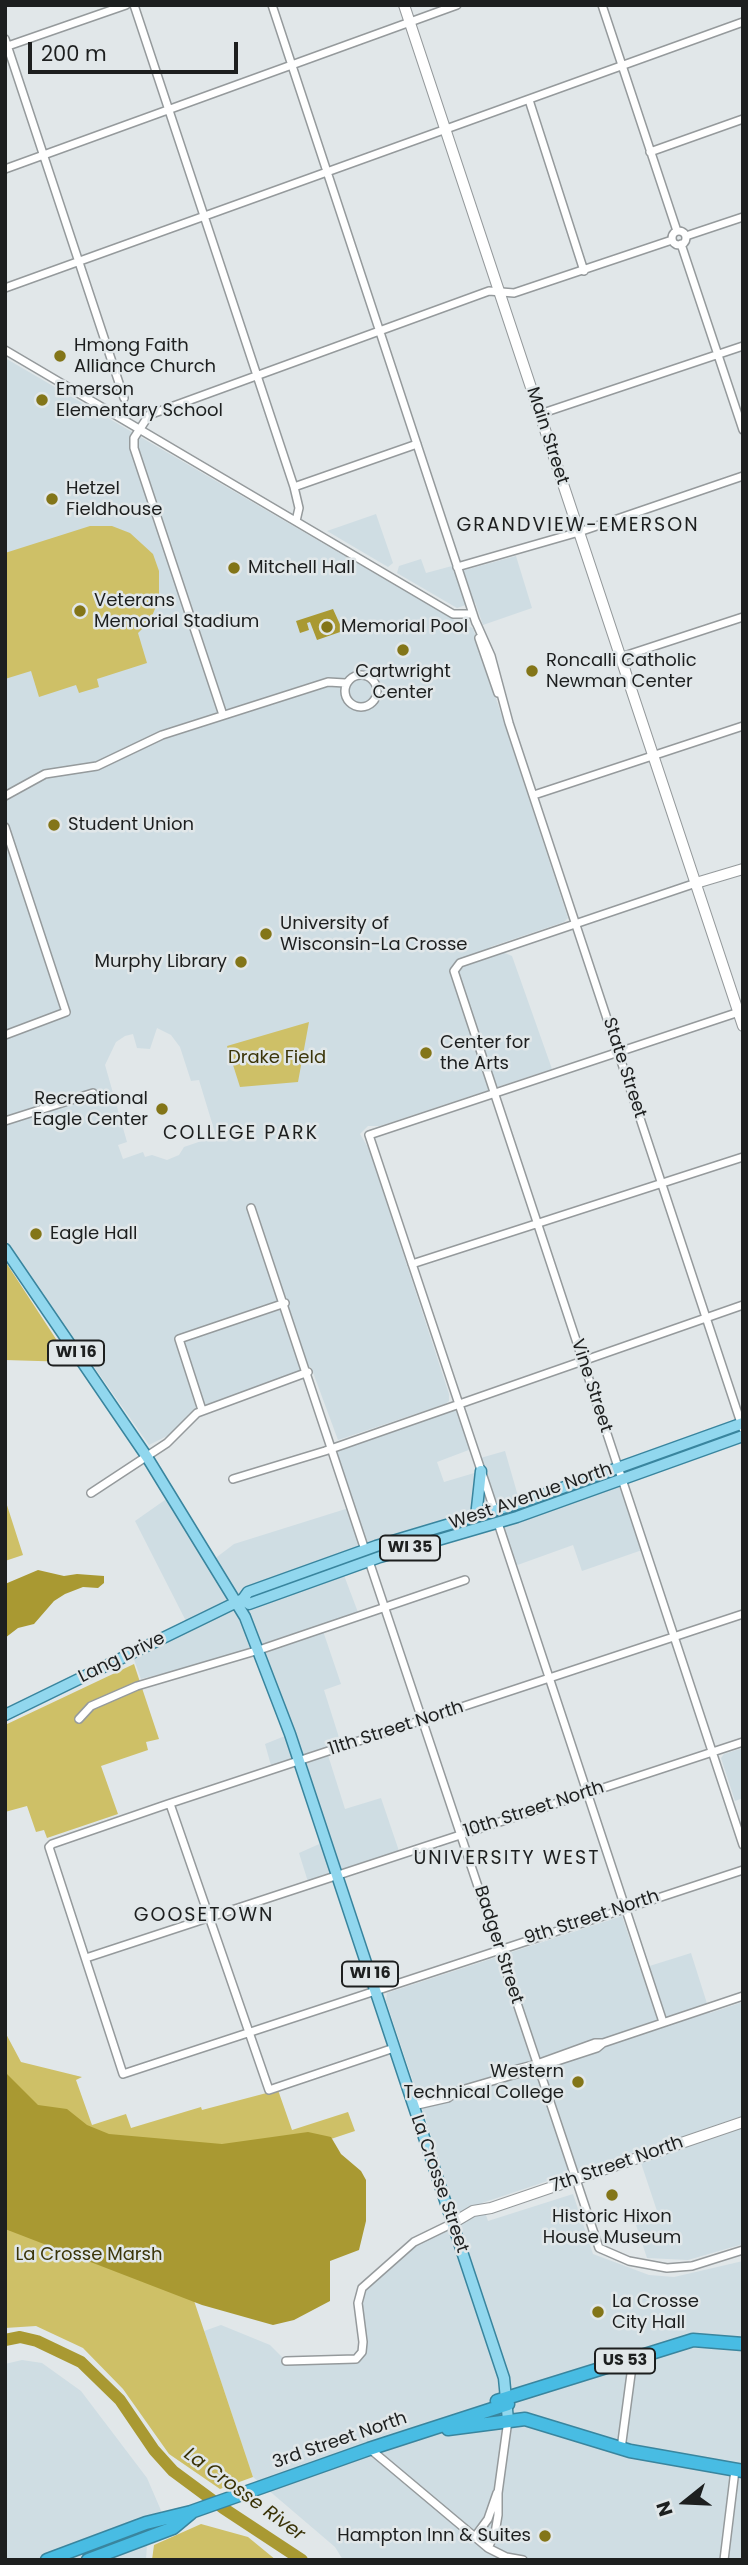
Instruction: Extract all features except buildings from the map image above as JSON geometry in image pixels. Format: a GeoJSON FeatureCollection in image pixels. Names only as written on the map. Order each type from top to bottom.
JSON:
{"type":"FeatureCollection","features":[{"type":"Feature","properties":{"kind":"highway","name":"US 53"},"geometry":{"type":"LineString","coordinates":[[508,2401],[692,2340],[743,2344]]}},
{"type":"Feature","properties":{"kind":"highway","name":"3rd Street North"},"geometry":{"type":"LineString","coordinates":[[191,2512],[508,2401]]}},
{"type":"Feature","properties":{"kind":"highway","name":"3rd Street North"},"geometry":{"type":"LineString","coordinates":[[426,2429],[508,2420],[547,2423],[621,2449],[739,2470]]}},
{"type":"Feature","properties":{"kind":"highway","name":"US 53"},"geometry":{"type":"LineString","coordinates":[[47,2560],[155,2520],[191,2512]]}},
{"type":"Feature","properties":{"kind":"highway","name":"US 53"},"geometry":{"type":"LineString","coordinates":[[88,2560],[173,2528],[191,2512]]}},
{"type":"Feature","properties":{"kind":"main road","name":"WI 16"},"geometry":{"type":"LineString","coordinates":[[5,1249],[147,1457],[240,1601],[299,1761]]}},
{"type":"Feature","properties":{"kind":"main road","name":"West Avenue North"},"geometry":{"type":"LineString","coordinates":[[240,1601],[248,1592],[496,1517],[620,1474],[742,1425]]}},
{"type":"Feature","properties":{"kind":"main road","name":"WI 35"},"geometry":{"type":"LineString","coordinates":[[620,1474],[743,1436]]}},
{"type":"Feature","properties":{"kind":"main road"},"geometry":{"type":"LineString","coordinates":[[476,1517],[481,1471]]}},
{"type":"Feature","properties":{"kind":"main road","name":"West Avenue North"},"geometry":{"type":"LineString","coordinates":[[367,1555],[476,1517],[496,1517]]}},
{"type":"Feature","properties":{"kind":"main road","name":"Lang Drive"},"geometry":{"type":"LineString","coordinates":[[5,1715],[240,1601]]}},
{"type":"Feature","properties":{"kind":"main road","name":"La Crosse Street"},"geometry":{"type":"LineString","coordinates":[[299,1761],[508,2401],[508,2420]]}},
{"type":"Feature","properties":{"kind":"street"},"geometry":{"type":"LineString","coordinates":[[124,398],[6,44],[126,5]]}},
{"type":"Feature","properties":{"kind":"street"},"geometry":{"type":"LineString","coordinates":[[134,5],[294,487],[299,508],[296,521]]}},
{"type":"Feature","properties":{"kind":"street","name":"State Street"},"geometry":{"type":"LineString","coordinates":[[272,5],[457,567],[491,656],[504,708],[742,1425]]}},
{"type":"Feature","properties":{"kind":"street","name":"Main Street"},"geometry":{"type":"LineString","coordinates":[[404,5],[743,1026]]}},
{"type":"Feature","properties":{"kind":"street"},"geometry":{"type":"LineString","coordinates":[[5,169],[457,5]]}},
{"type":"Feature","properties":{"kind":"street"},"geometry":{"type":"LineString","coordinates":[[602,5],[677,231],[686,236]]}},
{"type":"Feature","properties":{"kind":"street"},"geometry":{"type":"LineString","coordinates":[[5,288],[743,22]]}},
{"type":"Feature","properties":{"kind":"street"},"geometry":{"type":"LineString","coordinates":[[529,100],[584,271]]}},
{"type":"Feature","properties":{"kind":"street"},"geometry":{"type":"LineString","coordinates":[[650,152],[743,119]]}},
{"type":"Feature","properties":{"kind":"street"},"geometry":{"type":"LineString","coordinates":[[681,244],[686,236],[743,217]]}},
{"type":"Feature","properties":{"kind":"street"},"geometry":{"type":"LineString","coordinates":[[223,715],[134,448],[138,429],[149,415],[489,291],[514,293],[584,271],[672,240],[677,231]]}},
{"type":"Feature","properties":{"kind":"street"},"geometry":{"type":"LineString","coordinates":[[672,240],[681,244],[743,430]]}},
{"type":"Feature","properties":{"kind":"street"},"geometry":{"type":"LineString","coordinates":[[540,414],[743,346]]}},
{"type":"Feature","properties":{"kind":"street"},"geometry":{"type":"LineString","coordinates":[[5,350],[453,614],[474,617]]}},
{"type":"Feature","properties":{"kind":"street"},"geometry":{"type":"LineString","coordinates":[[294,487],[417,444]]}},
{"type":"Feature","properties":{"kind":"street"},"geometry":{"type":"LineString","coordinates":[[457,567],[579,532],[743,476]]}},
{"type":"Feature","properties":{"kind":"street"},"geometry":{"type":"LineString","coordinates":[[621,657],[743,617]]}},
{"type":"Feature","properties":{"kind":"street"},"geometry":{"type":"LineString","coordinates":[[5,796],[46,774],[97,766],[150,739],[328,682],[345,683],[354,674],[369,676],[376,693],[373,703],[364,708],[353,706],[345,683]]}},
{"type":"Feature","properties":{"kind":"street"},"geometry":{"type":"LineString","coordinates":[[534,795],[743,726]]}},
{"type":"Feature","properties":{"kind":"street"},"geometry":{"type":"LineString","coordinates":[[5,827],[66,1012],[5,1035]]}},
{"type":"Feature","properties":{"kind":"street"},"geometry":{"type":"LineString","coordinates":[[577,923],[743,869]]}},
{"type":"Feature","properties":{"kind":"street","name":"Vine Street"},"geometry":{"type":"LineString","coordinates":[[577,923],[455,967],[454,974],[743,1845]]}},
{"type":"Feature","properties":{"kind":"street"},"geometry":{"type":"LineString","coordinates":[[663,2022],[369,1135],[740,1012]]}},
{"type":"Feature","properties":{"kind":"street"},"geometry":{"type":"LineString","coordinates":[[5,1121],[93,1093]]}},
{"type":"Feature","properties":{"kind":"street"},"geometry":{"type":"LineString","coordinates":[[412,1264],[743,1157]]}},
{"type":"Feature","properties":{"kind":"street","name":"Badger Street"},"geometry":{"type":"LineString","coordinates":[[251,1208],[601,2250],[638,2263],[671,2268],[700,2264],[743,2250]]}},
{"type":"Feature","properties":{"kind":"street"},"geometry":{"type":"LineString","coordinates":[[202,1410],[180,1339],[285,1303]]}},
{"type":"Feature","properties":{"kind":"street"},"geometry":{"type":"LineString","coordinates":[[233,1479],[342,1445],[743,1305]]}},
{"type":"Feature","properties":{"kind":"street"},"geometry":{"type":"LineString","coordinates":[[92,1493],[147,1457],[202,1410],[308,1372]]}},
{"type":"Feature","properties":{"kind":"street"},"geometry":{"type":"LineString","coordinates":[[79,1719],[91,1706],[137,1686],[259,1650],[465,1580]]}},
{"type":"Feature","properties":{"kind":"street","name":"11th Street North"},"geometry":{"type":"LineString","coordinates":[[86,1958],[50,1845],[743,1614]]}},
{"type":"Feature","properties":{"kind":"street","name":"10th Street North"},"geometry":{"type":"LineString","coordinates":[[86,1958],[743,1742]]}},
{"type":"Feature","properties":{"kind":"street"},"geometry":{"type":"LineString","coordinates":[[170,1804],[269,2090],[394,2048]]}},
{"type":"Feature","properties":{"kind":"street","name":"9th Street North"},"geometry":{"type":"LineString","coordinates":[[86,1958],[123,2074],[498,1948],[743,1870]]}},
{"type":"Feature","properties":{"kind":"street"},"geometry":{"type":"LineString","coordinates":[[413,2106],[448,2098],[458,2091],[496,2078],[504,2079],[530,2070],[537,2064],[548,2064],[580,2054],[603,2042],[743,1996]]}},
{"type":"Feature","properties":{"kind":"street","name":"7th Street North"},"geometry":{"type":"LineString","coordinates":[[286,2361],[356,2359],[362,2352],[363,2342],[358,2303],[362,2288],[414,2242],[462,2216],[743,2122]]}},
{"type":"Feature","properties":{"kind":"street"},"geometry":{"type":"LineString","coordinates":[[621,2449],[633,2359]]}},
{"type":"Feature","properties":{"kind":"street","name":"La Crosse Street"},"geometry":{"type":"LineString","coordinates":[[488,2548],[495,2533],[508,2420]]}},
{"type":"Feature","properties":{"kind":"street"},"geometry":{"type":"LineString","coordinates":[[369,2448],[474,2538],[506,2557],[523,2560]]}},
{"type":"Feature","properties":{"kind":"street"},"geometry":{"type":"LineString","coordinates":[[724,2560],[739,2470]]}},
{"type":"Feature","properties":{"kind":"street","name":"La Crosse Street"},"geometry":{"type":"LineString","coordinates":[[474,2538],[488,2519],[498,2493]]}},
{"type":"Feature","properties":{"kind":"shaded area","name":"University of Wisconsin-La Crosse"},"geometry":{"type":"Polygon","coordinates":[[[5,358],[458,622],[473,628],[568,918],[564,922],[490,947],[512,956],[552,1069],[380,1126],[368,1126],[360,1134],[369,1149],[449,1394],[449,1401],[445,1404],[338,1440],[311,1367],[193,1410],[169,1435],[149,1445],[5,1240],[5,358]],[[157,1028],[150,1049],[137,1048],[133,1034],[125,1036],[116,1042],[105,1065],[127,1142],[118,1145],[123,1159],[143,1152],[145,1157],[152,1155],[167,1160],[179,1155],[184,1147],[216,1136],[199,1080],[191,1081],[180,1047],[171,1035],[157,1028]]]}},
{"type":"Feature","properties":{"kind":"shaded area"},"geometry":{"type":"Polygon","coordinates":[[[376,514],[393,563],[388,567],[327,531],[376,514]]]}},
{"type":"Feature","properties":{"kind":"shaded area"},"geometry":{"type":"Polygon","coordinates":[[[516,556],[532,608],[483,625],[475,602],[457,608],[397,573],[399,566],[421,559],[426,573],[452,566],[454,573],[516,556]]]}},
{"type":"Feature","properties":{"kind":"shaded area","name":"Memorial Pool"},"geometry":{"type":"Polygon","coordinates":[[[333,609],[343,631],[317,640],[310,622],[307,623],[309,630],[300,633],[296,621],[333,609]]]}},
{"type":"Feature","properties":{"kind":"shaded area"},"geometry":{"type":"Polygon","coordinates":[[[458,1405],[474,1448],[437,1462],[444,1482],[481,1471],[477,1459],[505,1451],[520,1503],[339,1561],[313,1574],[342,1570],[359,1615],[322,1628],[341,1684],[324,1690],[342,1747],[327,1752],[345,1809],[381,1798],[400,1854],[309,1885],[299,1853],[326,1841],[299,1761],[272,1769],[265,1744],[290,1734],[259,1650],[141,1679],[132,1654],[188,1625],[135,1521],[172,1495],[213,1560],[234,1544],[352,1507],[333,1448],[458,1405]]]}},
{"type":"Feature","properties":{"kind":"shaded area"},"geometry":{"type":"Polygon","coordinates":[[[622,1479],[645,1549],[582,1571],[573,1545],[512,1567],[498,1523],[622,1479]]]}},
{"type":"Feature","properties":{"kind":"shaded area"},"geometry":{"type":"Polygon","coordinates":[[[38,1570],[64,1576],[104,1576],[104,1583],[98,1588],[83,1587],[65,1594],[54,1601],[34,1624],[18,1628],[5,1638],[5,1584],[38,1570]]]}},
{"type":"Feature","properties":{"kind":"shaded area"},"geometry":{"type":"Polygon","coordinates":[[[743,1748],[743,1798],[735,1801],[721,1758],[724,1754],[743,1748]]]}},
{"type":"Feature","properties":{"kind":"shaded area"},"geometry":{"type":"Polygon","coordinates":[[[622,1916],[640,1969],[691,1953],[710,2013],[743,2002],[743,2244],[688,2260],[647,2258],[636,2225],[659,2217],[637,2151],[482,2203],[488,2221],[573,2194],[593,2254],[649,2275],[674,2277],[743,2261],[743,2560],[343,2560],[335,2547],[253,2477],[204,2331],[221,2325],[270,2345],[286,2361],[347,2361],[362,2352],[359,2295],[414,2242],[451,2224],[433,2165],[440,2162],[386,2001],[387,1993],[622,1916]]]}},
{"type":"Feature","properties":{"kind":"shaded area"},"geometry":{"type":"Polygon","coordinates":[[[5,2072],[38,2105],[67,2109],[87,2125],[109,2134],[222,2144],[308,2132],[331,2137],[341,2154],[361,2171],[366,2180],[366,2221],[359,2250],[330,2261],[330,2301],[294,2320],[273,2325],[202,2305],[5,2229],[5,2072]]]}},
{"type":"Feature","properties":{"kind":"shaded area"},"geometry":{"type":"Polygon","coordinates":[[[22,2360],[42,2363],[81,2391],[147,2478],[166,2522],[148,2528],[146,2560],[5,2560],[5,2364],[22,2360]]]}},
{"type":"Feature","properties":{"kind":"green space","name":"Veterans Memorial Stadium"},"geometry":{"type":"Polygon","coordinates":[[[90,526],[112,526],[130,533],[153,554],[159,571],[159,599],[150,621],[138,633],[147,663],[97,679],[99,687],[79,693],[76,685],[39,697],[31,671],[5,679],[5,553],[90,526]]]}},
{"type":"Feature","properties":{"kind":"green space","name":"Drake Field"},"geometry":{"type":"Polygon","coordinates":[[[309,1022],[298,1082],[240,1087],[227,1046],[309,1022]]]}},
{"type":"Feature","properties":{"kind":"green space"},"geometry":{"type":"Polygon","coordinates":[[[5,1261],[71,1362],[5,1360],[5,1261]]]}},
{"type":"Feature","properties":{"kind":"green space"},"geometry":{"type":"Polygon","coordinates":[[[5,1499],[23,1555],[5,1561],[5,1499]]]}},
{"type":"Feature","properties":{"kind":"green space"},"geometry":{"type":"Polygon","coordinates":[[[134,1664],[159,1739],[146,1742],[148,1750],[101,1766],[118,1814],[47,1838],[44,1830],[36,1832],[27,1806],[5,1812],[5,1725],[134,1664]]]}},
{"type":"Feature","properties":{"kind":"green space","name":"La Crosse Marsh"},"geometry":{"type":"Polygon","coordinates":[[[5,2032],[21,2062],[82,2077],[76,2080],[92,2125],[126,2114],[131,2128],[201,2107],[202,2110],[278,2090],[292,2130],[348,2112],[355,2131],[159,2196],[253,2477],[220,2489],[169,2454],[123,2389],[83,2348],[36,2326],[5,2328],[5,2032]]]}},
{"type":"Feature","properties":{"kind":"green space"},"geometry":{"type":"Polygon","coordinates":[[[201,2524],[248,2537],[276,2560],[152,2560],[154,2545],[201,2524]]]}},
{"type":"Feature","properties":{"kind":"waterway","name":"La Crosse River"},"geometry":{"type":"LineString","coordinates":[[5,2340],[20,2337],[37,2341],[81,2362],[120,2400],[154,2450],[173,2471],[302,2560]]}},
{"type":"Feature","properties":{"kind":"place","name":"Hmong Faith Alliance Church"},"geometry":{"type":"Point","coordinates":[60,356]}},
{"type":"Feature","properties":{"kind":"place","name":"Emerson Elementary School"},"geometry":{"type":"Point","coordinates":[42,400]}},
{"type":"Feature","properties":{"kind":"place","name":"Hetzel Fieldhouse"},"geometry":{"type":"Point","coordinates":[52,499]}},
{"type":"Feature","properties":{"kind":"place","name":"Mitchell Hall"},"geometry":{"type":"Point","coordinates":[234,568]}},
{"type":"Feature","properties":{"kind":"place","name":"Veterans Memorial Stadium"},"geometry":{"type":"Point","coordinates":[80,611]}},
{"type":"Feature","properties":{"kind":"place","name":"Memorial Pool"},"geometry":{"type":"Point","coordinates":[327,627]}},
{"type":"Feature","properties":{"kind":"place","name":"Cartwright Center"},"geometry":{"type":"Point","coordinates":[403,650]}},
{"type":"Feature","properties":{"kind":"place","name":"Roncalli Catholic Newman Center"},"geometry":{"type":"Point","coordinates":[532,671]}},
{"type":"Feature","properties":{"kind":"place","name":"Student Union"},"geometry":{"type":"Point","coordinates":[54,825]}},
{"type":"Feature","properties":{"kind":"place","name":"University of Wisconsin-La Crosse"},"geometry":{"type":"Point","coordinates":[266,934]}},
{"type":"Feature","properties":{"kind":"place","name":"Murphy Library"},"geometry":{"type":"Point","coordinates":[241,962]}},
{"type":"Feature","properties":{"kind":"place","name":"Center for the Arts"},"geometry":{"type":"Point","coordinates":[426,1053]}},
{"type":"Feature","properties":{"kind":"place","name":"Recreational Eagle Center"},"geometry":{"type":"Point","coordinates":[162,1109]}},
{"type":"Feature","properties":{"kind":"place","name":"Eagle Hall"},"geometry":{"type":"Point","coordinates":[36,1234]}},
{"type":"Feature","properties":{"kind":"place","name":"Western Technical College"},"geometry":{"type":"Point","coordinates":[578,2082]}},
{"type":"Feature","properties":{"kind":"place","name":"Historic Hixon House Museum"},"geometry":{"type":"Point","coordinates":[612,2195]}},
{"type":"Feature","properties":{"kind":"place","name":"La Crosse City Hall"},"geometry":{"type":"Point","coordinates":[598,2312]}},
{"type":"Feature","properties":{"kind":"place","name":"Hampton Inn & Suites"},"geometry":{"type":"Point","coordinates":[545,2536]}},
{"type":"Feature","properties":{"kind":"district","name":"GRANDVIEW-EMERSON"},"geometry":{"type":"Point","coordinates":[578,526]}},
{"type":"Feature","properties":{"kind":"district","name":"COLLEGE PARK"},"geometry":{"type":"Point","coordinates":[241,1134]}},
{"type":"Feature","properties":{"kind":"district","name":"UNIVERSITY WEST"},"geometry":{"type":"Point","coordinates":[507,1859]}},
{"type":"Feature","properties":{"kind":"district","name":"GOOSETOWN"},"geometry":{"type":"Point","coordinates":[204,1916]}}]}
